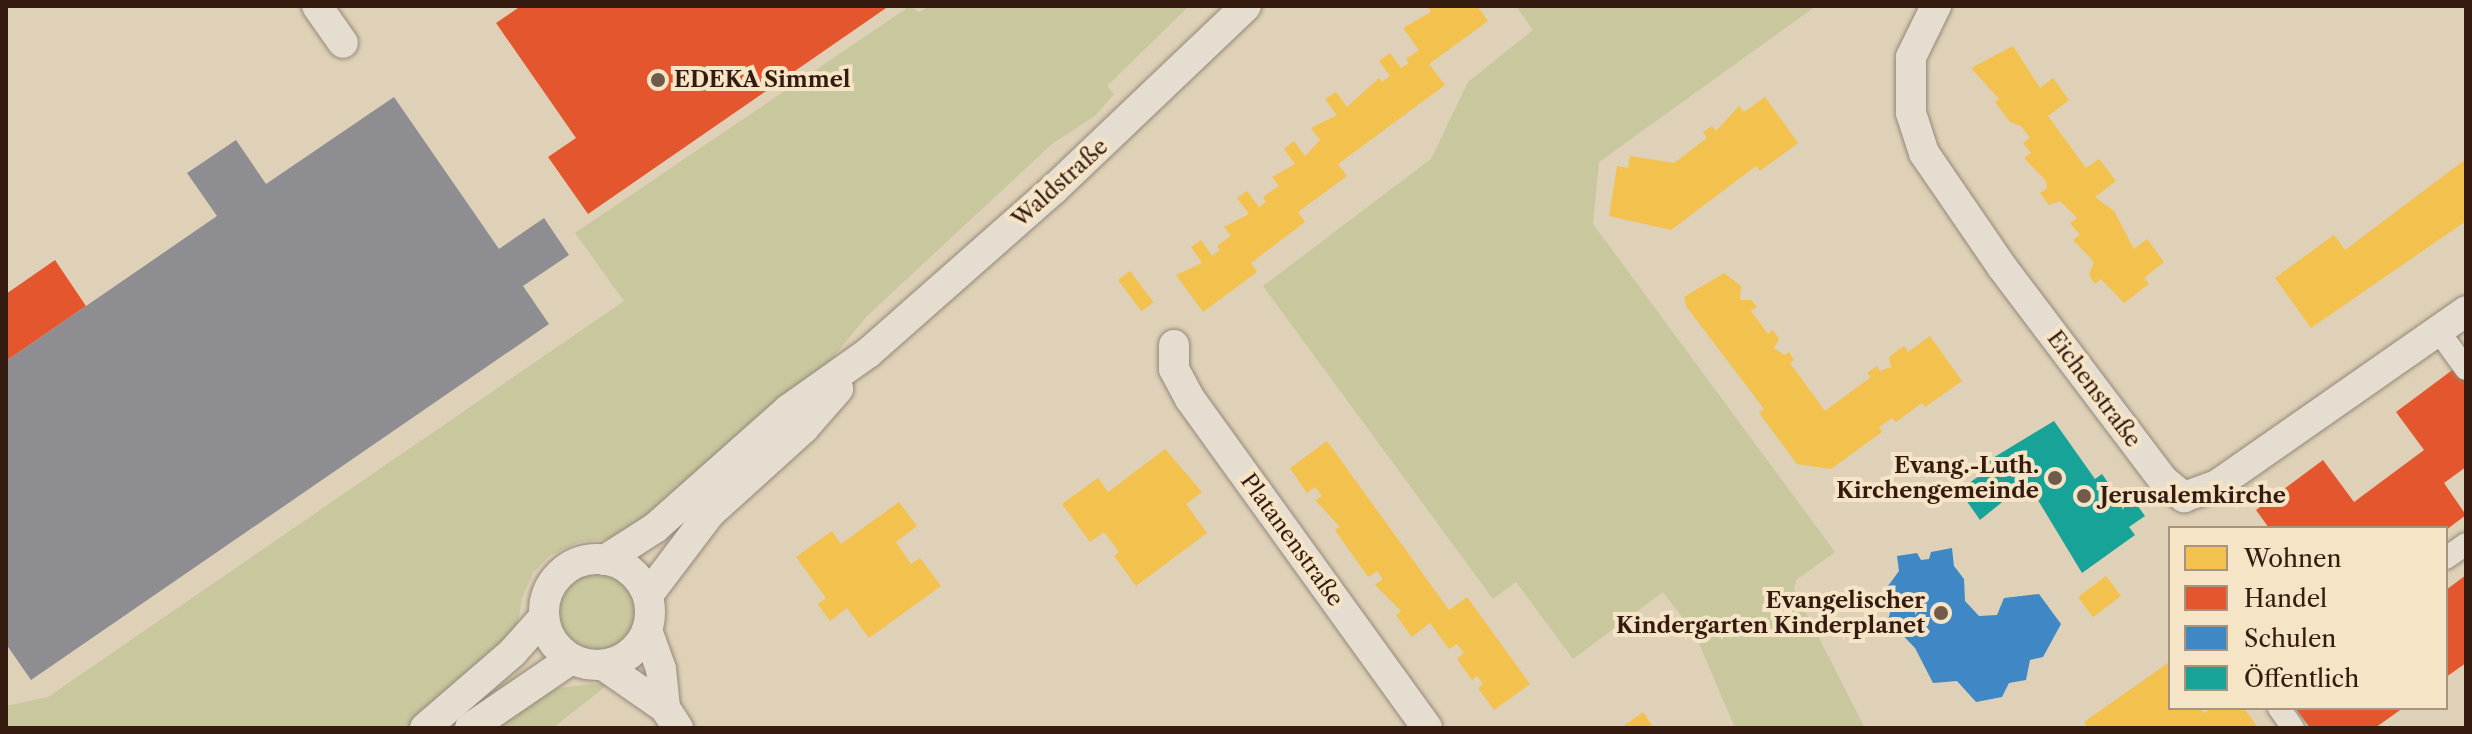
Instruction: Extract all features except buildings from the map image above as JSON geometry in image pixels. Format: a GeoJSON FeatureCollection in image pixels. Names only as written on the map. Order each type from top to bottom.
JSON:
{"type":"FeatureCollection","features":[{"type":"Feature","properties":{"kind":"street"},"geometry":{"type":"LineString","coordinates":[[317,6],[343,43]]}},
{"type":"Feature","properties":{"kind":"street","name":"Waldstraße"},"geometry":{"type":"LineString","coordinates":[[425,728],[512,653],[544,617],[554,581],[568,567],[605,560],[655,528],[789,409],[868,353],[1054,189],[1246,6]]}},
{"type":"Feature","properties":{"kind":"street","name":"Eichenstraße"},"geometry":{"type":"LineString","coordinates":[[1936,6],[1910,68],[1911,113],[1924,153],[2030,304],[2164,481],[2184,497],[2217,485],[2466,311]]}},
{"type":"Feature","properties":{"kind":"street"},"geometry":{"type":"LineString","coordinates":[[2437,329],[2466,369]]}},
{"type":"Feature","properties":{"kind":"street","name":"Platanenstraße"},"geometry":{"type":"LineString","coordinates":[[1174,345],[1174,369],[1190,399],[1427,728]]}},
{"type":"Feature","properties":{"kind":"street","name":"Waldstraße"},"geometry":{"type":"LineString","coordinates":[[648,595],[710,513],[804,428],[868,353]]}},
{"type":"Feature","properties":{"kind":"street"},"geometry":{"type":"LineString","coordinates":[[2448,557],[2466,544]]}},
{"type":"Feature","properties":{"kind":"street"},"geometry":{"type":"LineString","coordinates":[[605,560],[631,572],[648,595],[647,630],[661,669],[671,718]]}},
{"type":"Feature","properties":{"kind":"street"},"geometry":{"type":"LineString","coordinates":[[544,617],[548,634],[571,659],[603,665],[671,718]]}},
{"type":"Feature","properties":{"kind":"street"},"geometry":{"type":"LineString","coordinates":[[603,665],[630,654],[647,630]]}},
{"type":"Feature","properties":{"kind":"street"},"geometry":{"type":"LineString","coordinates":[[470,728],[571,659]]}},
{"type":"Feature","properties":{"kind":"street"},"geometry":{"type":"LineString","coordinates":[[2280,710],[2293,728]]}},
{"type":"Feature","properties":{"kind":"green space"},"geometry":{"type":"Polygon","coordinates":[[[910,6],[919,12],[929,6],[1189,6],[1107,86],[1114,94],[1095,116],[1052,144],[866,317],[826,366],[661,508],[617,538],[579,542],[549,556],[533,573],[522,598],[516,634],[411,728],[6,728],[6,706],[48,697],[624,301],[575,233],[910,6]]]}},
{"type":"Feature","properties":{"kind":"green space"},"geometry":{"type":"Polygon","coordinates":[[[1516,6],[1816,6],[1599,162],[1593,224],[1835,552],[1796,580],[1794,589],[1865,728],[1735,728],[1695,634],[1663,592],[1573,659],[1516,582],[1493,599],[1263,286],[1431,159],[1468,82],[1533,30],[1516,6]]]}},
{"type":"Feature","properties":{"kind":"green space"},"geometry":{"type":"Polygon","coordinates":[[[589,572],[605,572],[626,583],[637,604],[637,620],[626,641],[605,652],[589,652],[575,646],[563,634],[557,620],[557,604],[563,590],[575,578],[589,572]]]}},
{"type":"Feature","properties":{"kind":"green space"},"geometry":{"type":"Polygon","coordinates":[[[611,682],[553,728],[498,728],[540,690],[611,682]]]}},
{"type":"Feature","properties":{"kind":"place","name":"EDEKA Simmel"},"geometry":{"type":"Point","coordinates":[658,80]}},
{"type":"Feature","properties":{"kind":"place","name":"Evang.-Luth. Kirchengemeinde"},"geometry":{"type":"Point","coordinates":[2055,478]}},
{"type":"Feature","properties":{"kind":"place","name":"Jerusalemkirche"},"geometry":{"type":"Point","coordinates":[2084,496]}},
{"type":"Feature","properties":{"kind":"place","name":"Evangelischer Kindergarten Kinderplanet"},"geometry":{"type":"Point","coordinates":[1941,613]}}]}
